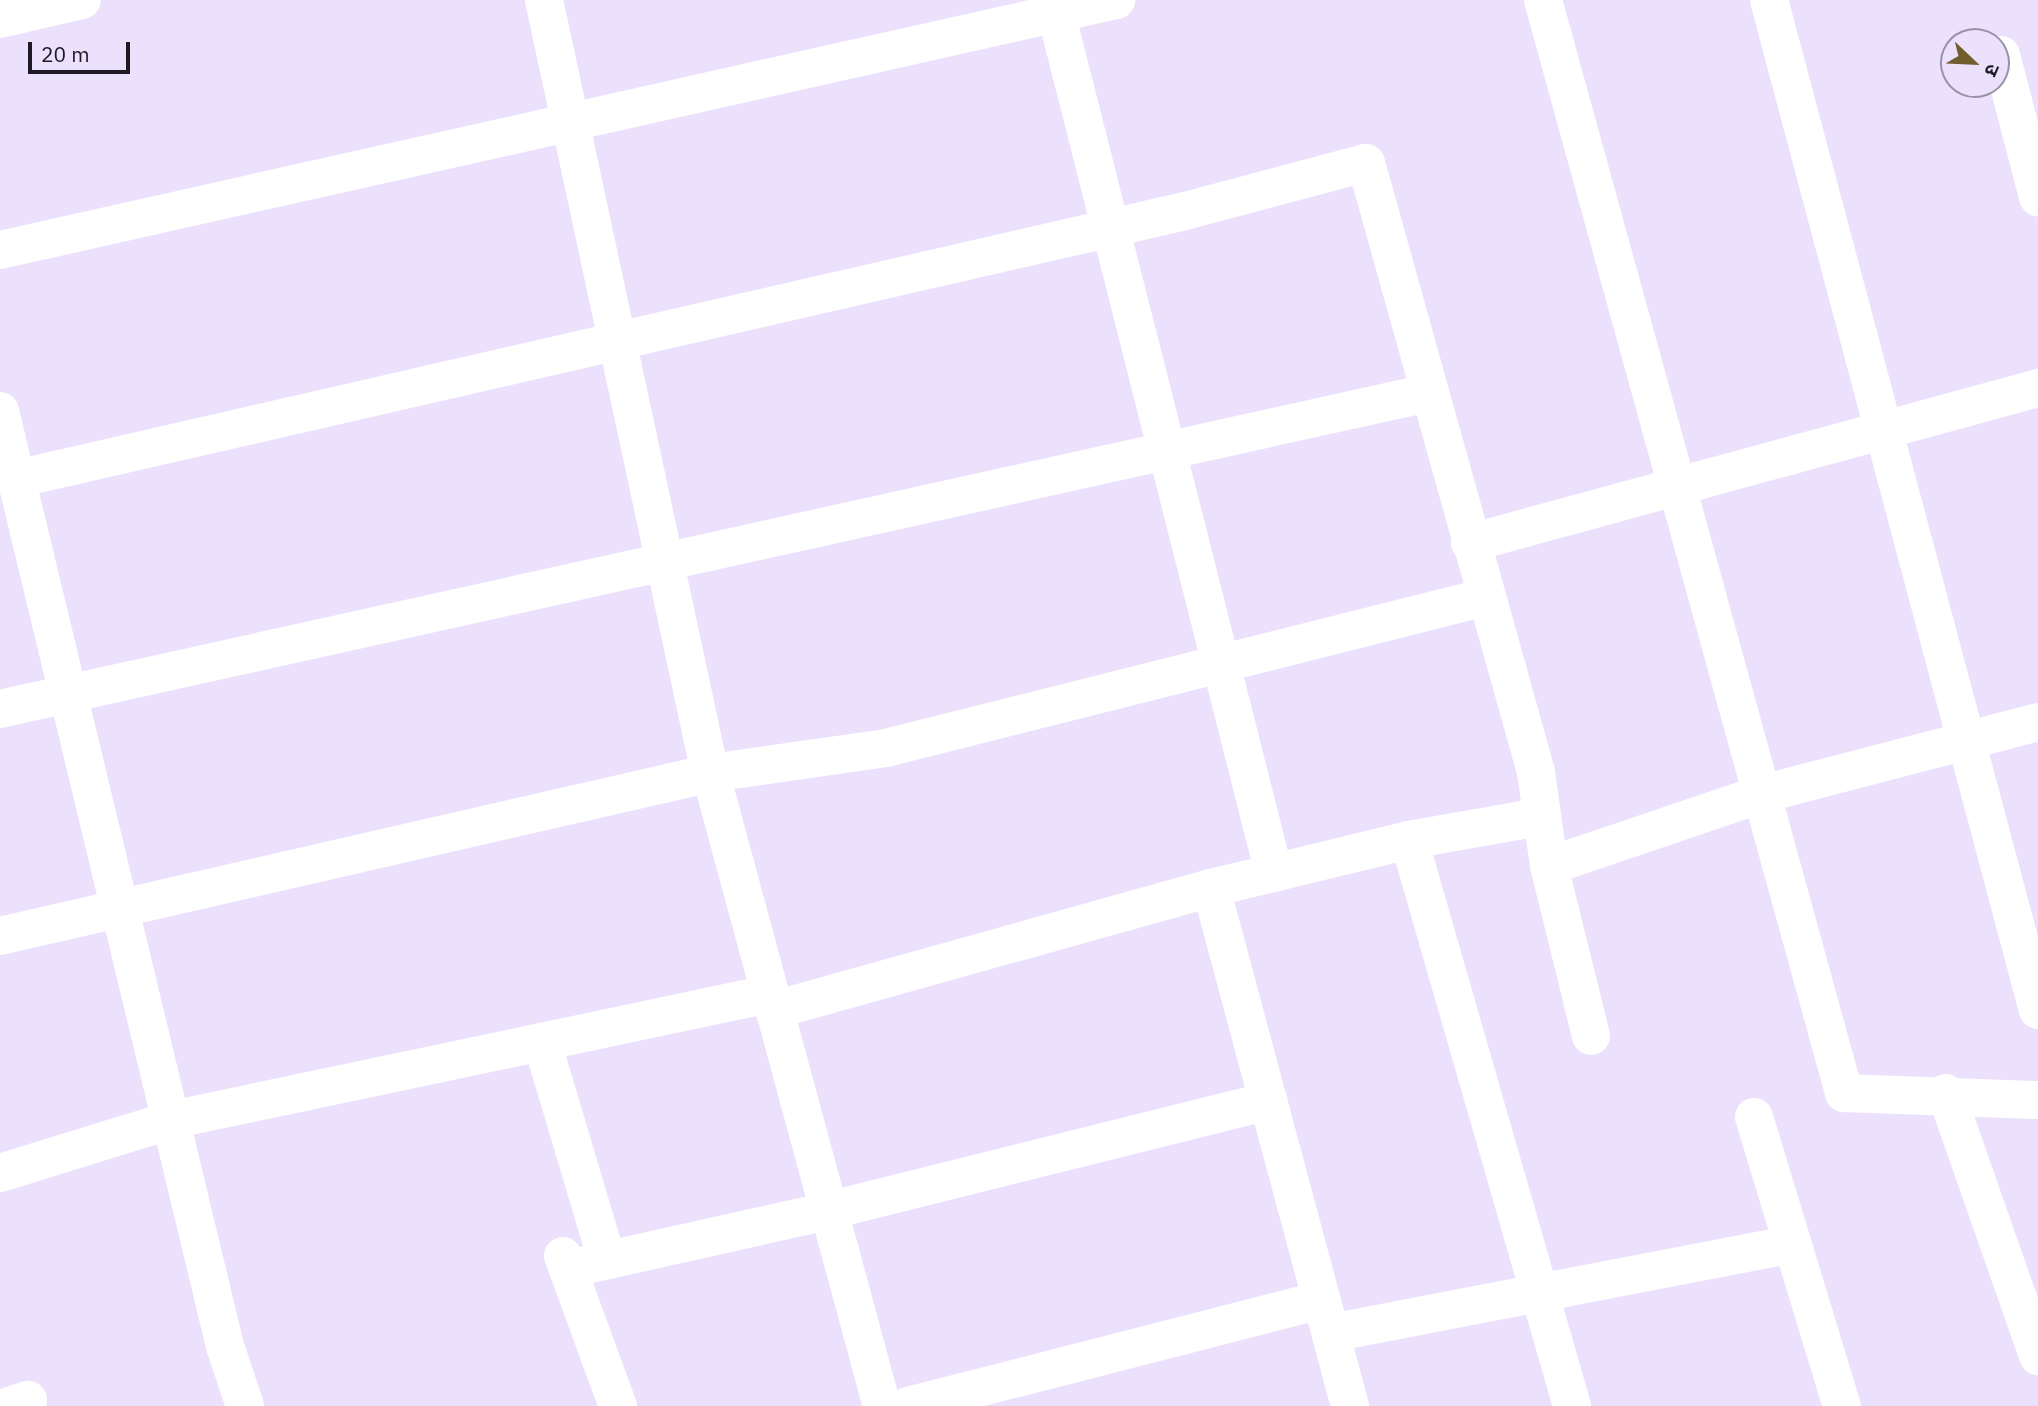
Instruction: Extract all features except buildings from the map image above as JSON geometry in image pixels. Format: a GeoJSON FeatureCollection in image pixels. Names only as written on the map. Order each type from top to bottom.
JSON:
{"type":"FeatureCollection","features":[{"type":"Feature","properties":{"kind":"street"},"geometry":{"type":"LineString","coordinates":[[0,19],[82,0]]}},
{"type":"Feature","properties":{"kind":"street"},"geometry":{"type":"LineString","coordinates":[[544,0],[573,122],[711,773],[827,1212],[882,1406]]}},
{"type":"Feature","properties":{"kind":"street"},"geometry":{"type":"LineString","coordinates":[[0,250],[573,122],[1038,11],[1116,0]]}},
{"type":"Feature","properties":{"kind":"street"},"geometry":{"type":"LineString","coordinates":[[1543,0],[1844,1093],[1946,1093],[2038,1100]]}},
{"type":"Feature","properties":{"kind":"street"},"geometry":{"type":"LineString","coordinates":[[1769,0],[1963,742],[2038,1010]]}},
{"type":"Feature","properties":{"kind":"street"},"geometry":{"type":"LineString","coordinates":[[1038,11],[1113,227],[1274,873]]}},
{"type":"Feature","properties":{"kind":"street"},"geometry":{"type":"LineString","coordinates":[[2010,90],[2038,197]]}},
{"type":"Feature","properties":{"kind":"street"},"geometry":{"type":"LineString","coordinates":[[16,478],[618,337],[1113,227],[1366,163],[1428,393],[1536,772],[1540,817],[1549,866],[1591,1036]]}},
{"type":"Feature","properties":{"kind":"street"},"geometry":{"type":"LineString","coordinates":[[1470,543],[2038,388]]}},
{"type":"Feature","properties":{"kind":"street"},"geometry":{"type":"LineString","coordinates":[[0,709],[68,691],[1428,393]]}},
{"type":"Feature","properties":{"kind":"street"},"geometry":{"type":"LineString","coordinates":[[0,411],[225,1346],[245,1406]]}},
{"type":"Feature","properties":{"kind":"street"},"geometry":{"type":"LineString","coordinates":[[0,936],[711,773],[886,748],[1486,597]]}},
{"type":"Feature","properties":{"kind":"street"},"geometry":{"type":"LineString","coordinates":[[1549,866],[1762,794],[2038,722]]}},
{"type":"Feature","properties":{"kind":"street"},"geometry":{"type":"LineString","coordinates":[[0,1172],[171,1120],[542,1042],[771,1002],[1211,888],[1409,840],[1540,817]]}},
{"type":"Feature","properties":{"kind":"street"},"geometry":{"type":"LineString","coordinates":[[1409,840],[1543,1292],[1572,1406]]}},
{"type":"Feature","properties":{"kind":"street"},"geometry":{"type":"LineString","coordinates":[[1211,888],[1350,1406]]}},
{"type":"Feature","properties":{"kind":"street"},"geometry":{"type":"LineString","coordinates":[[542,1042],[607,1260]]}},
{"type":"Feature","properties":{"kind":"street"},"geometry":{"type":"LineString","coordinates":[[1946,1093],[2038,1356]]}},
{"type":"Feature","properties":{"kind":"street"},"geometry":{"type":"LineString","coordinates":[[618,1406],[565,1262],[607,1260],[827,1212],[1269,1101]]}},
{"type":"Feature","properties":{"kind":"street"},"geometry":{"type":"LineString","coordinates":[[1754,1117],[1842,1406]]}},
{"type":"Feature","properties":{"kind":"street"},"geometry":{"type":"LineString","coordinates":[[908,1406],[1326,1317],[1543,1292],[1793,1244]]}}]}
